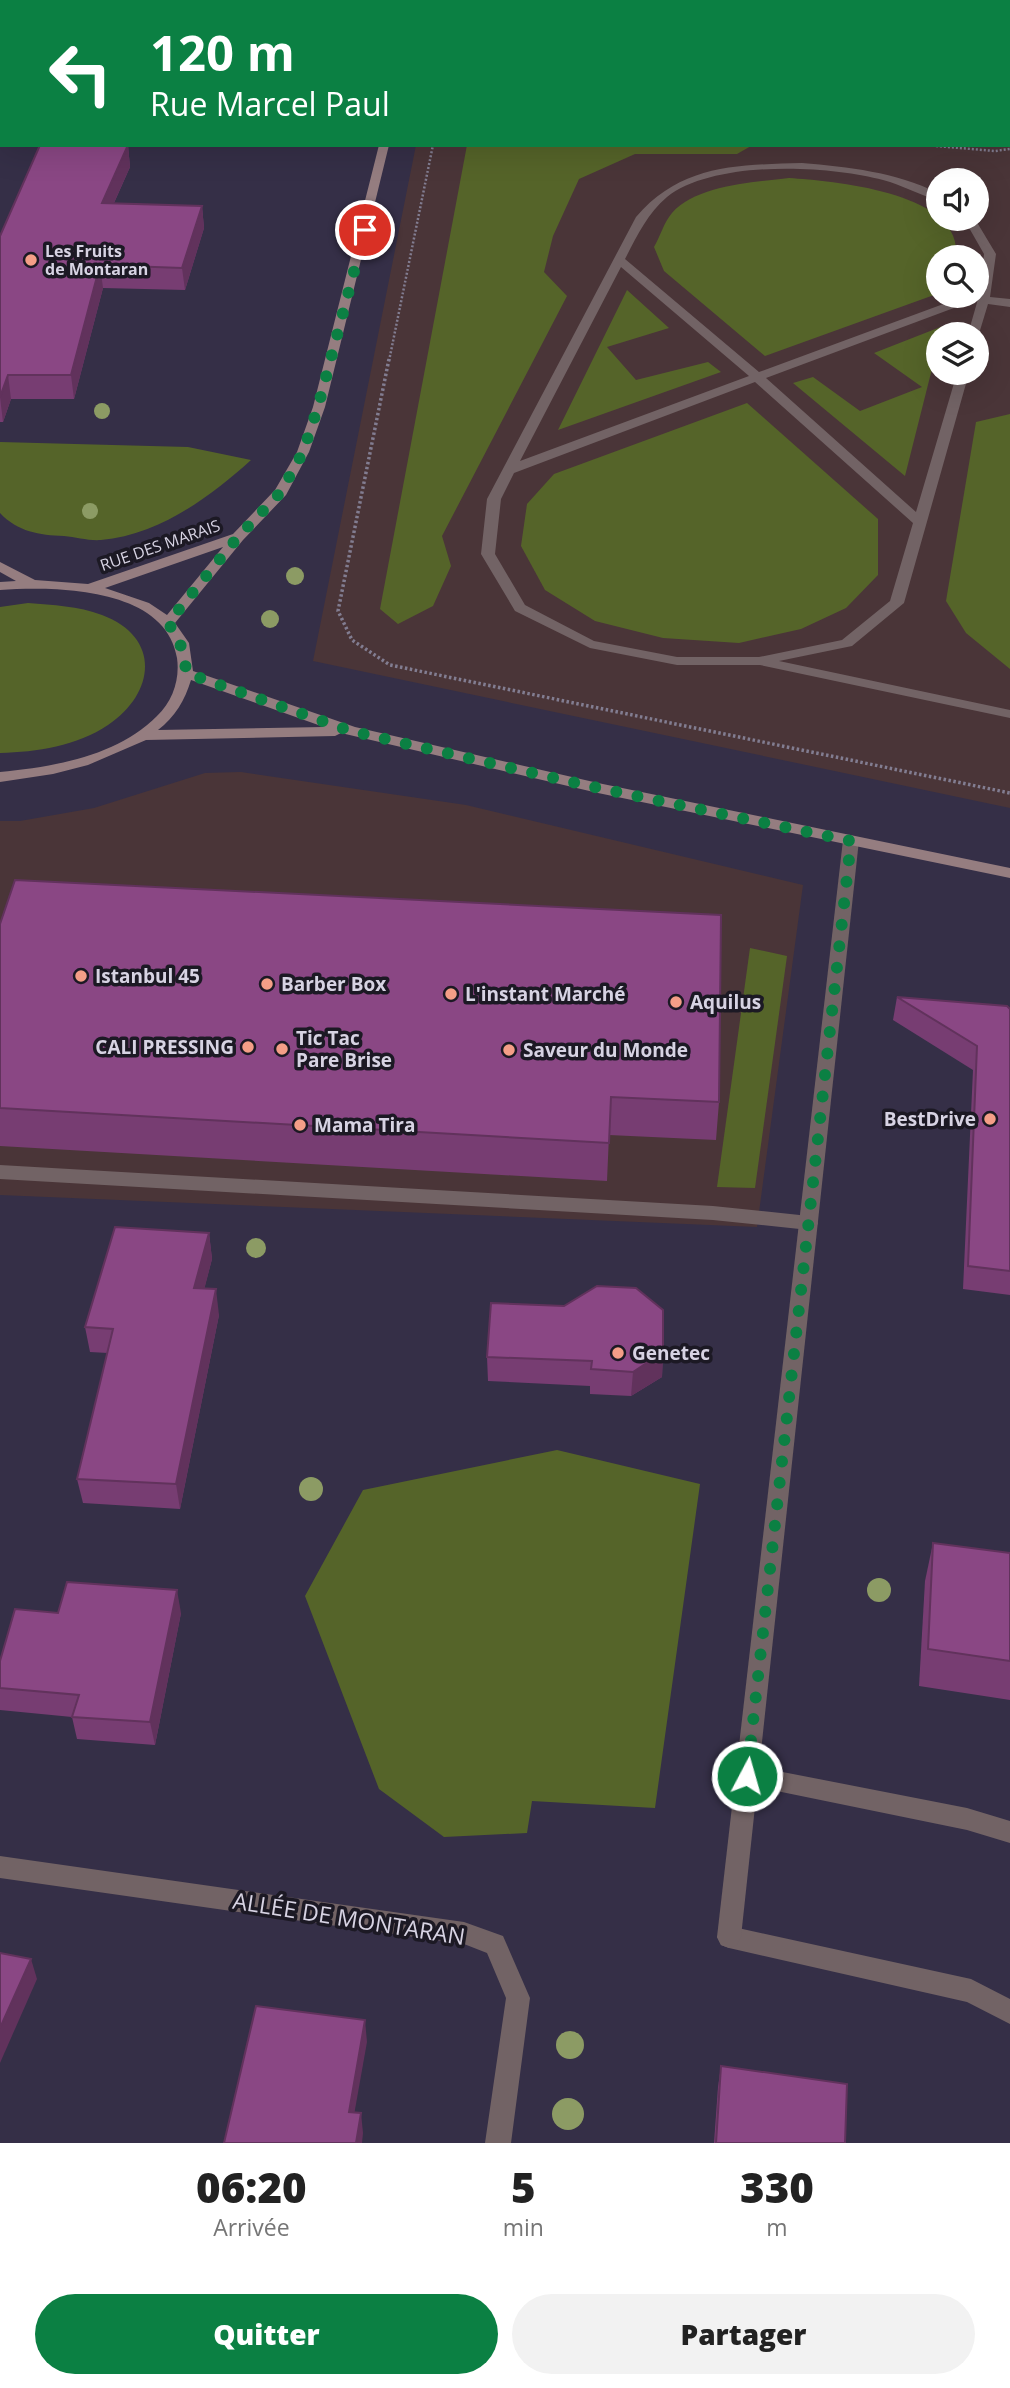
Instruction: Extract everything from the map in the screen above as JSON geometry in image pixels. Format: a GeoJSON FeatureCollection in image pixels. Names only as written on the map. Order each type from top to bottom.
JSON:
{"type":"FeatureCollection","features":[{"type":"Feature","properties":{"kind":"street","name":"RUE DES MARAIS"},"geometry":{"type":"LineString","coordinates":[[168,623],[238,537],[281,492],[303,452],[318,407],[383,147]]}},
{"type":"Feature","properties":{"kind":"street"},"geometry":{"type":"LineString","coordinates":[[926,193],[876,175],[828,167],[765,168],[712,174],[667,191],[640,219],[494,499],[488,554],[520,608],[590,643],[677,661],[759,661],[846,643],[897,603],[959,385]]}},
{"type":"Feature","properties":{"kind":"street"},"geometry":{"type":"LineString","coordinates":[[619,260],[758,378],[919,521]]}},
{"type":"Feature","properties":{"kind":"street"},"geometry":{"type":"LineString","coordinates":[[989,297],[1010,303]]}},
{"type":"Feature","properties":{"kind":"street"},"geometry":{"type":"LineString","coordinates":[[509,470],[952,308]]}},
{"type":"Feature","properties":{"kind":"street","name":"RUE DES MARAIS"},"geometry":{"type":"LineString","coordinates":[[93,587],[238,537]]}},
{"type":"Feature","properties":{"kind":"street"},"geometry":{"type":"LineString","coordinates":[[0,566],[30,583]]}},
{"type":"Feature","properties":{"kind":"street"},"geometry":{"type":"LineString","coordinates":[[0,586],[30,583],[93,587],[131,600],[168,623],[179,638],[185,656],[186,673],[179,695],[165,716],[142,735],[110,753],[72,767],[31,775],[0,777]]}},
{"type":"Feature","properties":{"kind":"street"},"geometry":{"type":"LineString","coordinates":[[759,661],[1010,714]]}},
{"type":"Feature","properties":{"kind":"street"},"geometry":{"type":"LineString","coordinates":[[186,673],[351,731],[598,788],[1010,873]]}},
{"type":"Feature","properties":{"kind":"street"},"geometry":{"type":"LineString","coordinates":[[142,735],[225,731],[351,731]]}},
{"type":"Feature","properties":{"kind":"street"},"geometry":{"type":"LineString","coordinates":[[851,841],[729,1937],[971,1991],[1010,2012]]}},
{"type":"Feature","properties":{"kind":"street"},"geometry":{"type":"LineString","coordinates":[[0,1172],[699,1212],[808,1223]]}},
{"type":"Feature","properties":{"kind":"street"},"geometry":{"type":"LineString","coordinates":[[747,1776],[967,1819],[1010,1832]]}},
{"type":"Feature","properties":{"kind":"street","name":"ALLÉE DE MONTARAN"},"geometry":{"type":"LineString","coordinates":[[0,1867],[464,1933],[495,1944],[518,1998],[498,2143]]}},
{"type":"Feature","properties":{"kind":"path"},"geometry":{"type":"LineString","coordinates":[[944,147],[995,152],[1010,149]]}},
{"type":"Feature","properties":{"kind":"shaded area"},"geometry":{"type":"Polygon","coordinates":[[[416,147],[1010,147],[1010,808],[313,661],[416,147]]]}},
{"type":"Feature","properties":{"kind":"shaded area"},"geometry":{"type":"Polygon","coordinates":[[[241,772],[466,805],[803,885],[757,1227],[0,1195],[0,821],[20,821],[94,808],[205,773],[241,772]]]}},
{"type":"Feature","properties":{"kind":"green space"},"geometry":{"type":"Polygon","coordinates":[[[467,147],[749,147],[737,154],[635,154],[579,179],[553,236],[544,272],[567,296],[442,536],[451,566],[433,606],[398,624],[380,609],[467,147]]]}},
{"type":"Feature","properties":{"kind":"green space"},"geometry":{"type":"Polygon","coordinates":[[[789,178],[835,182],[892,194],[926,209],[926,231],[950,231],[954,245],[926,245],[926,298],[765,356],[664,271],[654,247],[672,213],[683,204],[696,196],[743,183],[789,178]]]}},
{"type":"Feature","properties":{"kind":"green space"},"geometry":{"type":"Polygon","coordinates":[[[627,290],[669,328],[607,347],[636,380],[708,362],[721,372],[558,430],[627,290]]]}},
{"type":"Feature","properties":{"kind":"green space"},"geometry":{"type":"Polygon","coordinates":[[[926,333],[928,385],[905,476],[793,383],[813,377],[860,411],[922,387],[874,353],[926,333]]]}},
{"type":"Feature","properties":{"kind":"green space"},"geometry":{"type":"Polygon","coordinates":[[[747,403],[878,519],[878,575],[846,608],[801,629],[739,643],[663,638],[595,621],[545,590],[521,546],[527,504],[554,474],[747,403]]]}},
{"type":"Feature","properties":{"kind":"green space"},"geometry":{"type":"Polygon","coordinates":[[[1010,414],[1010,669],[966,633],[946,601],[976,422],[1010,414]]]}},
{"type":"Feature","properties":{"kind":"green space"},"geometry":{"type":"Polygon","coordinates":[[[0,442],[188,447],[251,460],[201,500],[163,522],[122,537],[92,540],[29,531],[0,513],[0,442]]]}},
{"type":"Feature","properties":{"kind":"green space"},"geometry":{"type":"Polygon","coordinates":[[[28,603],[84,610],[102,615],[121,625],[135,637],[142,651],[145,666],[143,682],[136,697],[124,712],[96,732],[70,743],[0,753],[0,607],[28,603]]]}},
{"type":"Feature","properties":{"kind":"green space"},"geometry":{"type":"Polygon","coordinates":[[[750,948],[787,956],[755,1188],[717,1187],[750,948]]]}},
{"type":"Feature","properties":{"kind":"green space"},"geometry":{"type":"Polygon","coordinates":[[[557,1450],[700,1484],[655,1808],[532,1801],[527,1833],[444,1837],[379,1789],[305,1596],[363,1490],[557,1450]]]}},
{"type":"Feature","properties":{"kind":"building"},"geometry":{"type":"Polygon","coordinates":[[[39,147],[127,147],[102,203],[202,206],[182,268],[100,265],[71,375],[8,375],[0,397],[0,236],[39,147]]]}},
{"type":"Feature","properties":{"kind":"building"},"geometry":{"type":"Polygon","coordinates":[[[15,880],[721,915],[719,1102],[611,1097],[609,1143],[0,1108],[0,924],[15,880]]]}},
{"type":"Feature","properties":{"kind":"building"},"geometry":{"type":"Polygon","coordinates":[[[897,997],[1007,1006],[1010,1009],[1010,1271],[968,1266],[977,1046],[897,997]]]}},
{"type":"Feature","properties":{"kind":"building"},"geometry":{"type":"Polygon","coordinates":[[[115,1227],[209,1233],[194,1288],[216,1289],[176,1484],[77,1479],[113,1329],[85,1327],[115,1227]]]}},
{"type":"Feature","properties":{"kind":"building"},"geometry":{"type":"Polygon","coordinates":[[[597,1286],[636,1288],[663,1310],[663,1352],[633,1372],[591,1369],[592,1361],[487,1357],[491,1303],[564,1306],[597,1286]]]}},
{"type":"Feature","properties":{"kind":"building"},"geometry":{"type":"Polygon","coordinates":[[[933,1543],[1010,1553],[1010,1661],[928,1649],[933,1543]]]}},
{"type":"Feature","properties":{"kind":"building"},"geometry":{"type":"Polygon","coordinates":[[[67,1582],[177,1590],[150,1722],[72,1717],[79,1695],[0,1688],[0,1661],[15,1609],[58,1613],[67,1582]]]}},
{"type":"Feature","properties":{"kind":"building"},"geometry":{"type":"Polygon","coordinates":[[[0,1953],[31,1959],[0,2028],[0,1953]]]}},
{"type":"Feature","properties":{"kind":"building"},"geometry":{"type":"Polygon","coordinates":[[[256,2006],[365,2020],[349,2112],[361,2113],[356,2143],[224,2143],[256,2006]]]}},
{"type":"Feature","properties":{"kind":"building"},"geometry":{"type":"Polygon","coordinates":[[[721,2066],[847,2084],[845,2143],[716,2143],[721,2066]]]}},
{"type":"Feature","properties":{"kind":"place","name":"Les Fruits de Montaran"},"geometry":{"type":"Point","coordinates":[31,260]}},
{"type":"Feature","properties":{"kind":"place","name":"Istanbul 45"},"geometry":{"type":"Point","coordinates":[81,976]}},
{"type":"Feature","properties":{"kind":"place","name":"Barber Box"},"geometry":{"type":"Point","coordinates":[267,984]}},
{"type":"Feature","properties":{"kind":"place","name":"L'instant Marché"},"geometry":{"type":"Point","coordinates":[451,994]}},
{"type":"Feature","properties":{"kind":"place","name":"Aquilus"},"geometry":{"type":"Point","coordinates":[676,1002]}},
{"type":"Feature","properties":{"kind":"place","name":"CALI PRESSING"},"geometry":{"type":"Point","coordinates":[248,1047]}},
{"type":"Feature","properties":{"kind":"place","name":"Tic Tac Pare Brise"},"geometry":{"type":"Point","coordinates":[282,1049]}},
{"type":"Feature","properties":{"kind":"place","name":"Saveur du Monde"},"geometry":{"type":"Point","coordinates":[509,1050]}},
{"type":"Feature","properties":{"kind":"place","name":"BestDrive"},"geometry":{"type":"Point","coordinates":[990,1119]}},
{"type":"Feature","properties":{"kind":"place","name":"Mama Tira"},"geometry":{"type":"Point","coordinates":[300,1125]}},
{"type":"Feature","properties":{"kind":"place","name":"Genetec"},"geometry":{"type":"Point","coordinates":[618,1353]}},
{"type":"Feature","properties":{"kind":"route"},"geometry":{"type":"LineString","coordinates":[[365,230],[318,407],[303,452],[281,492],[238,537],[168,623],[179,638],[185,656],[186,673],[351,731],[598,788],[851,841],[747,1776]]}}]}
